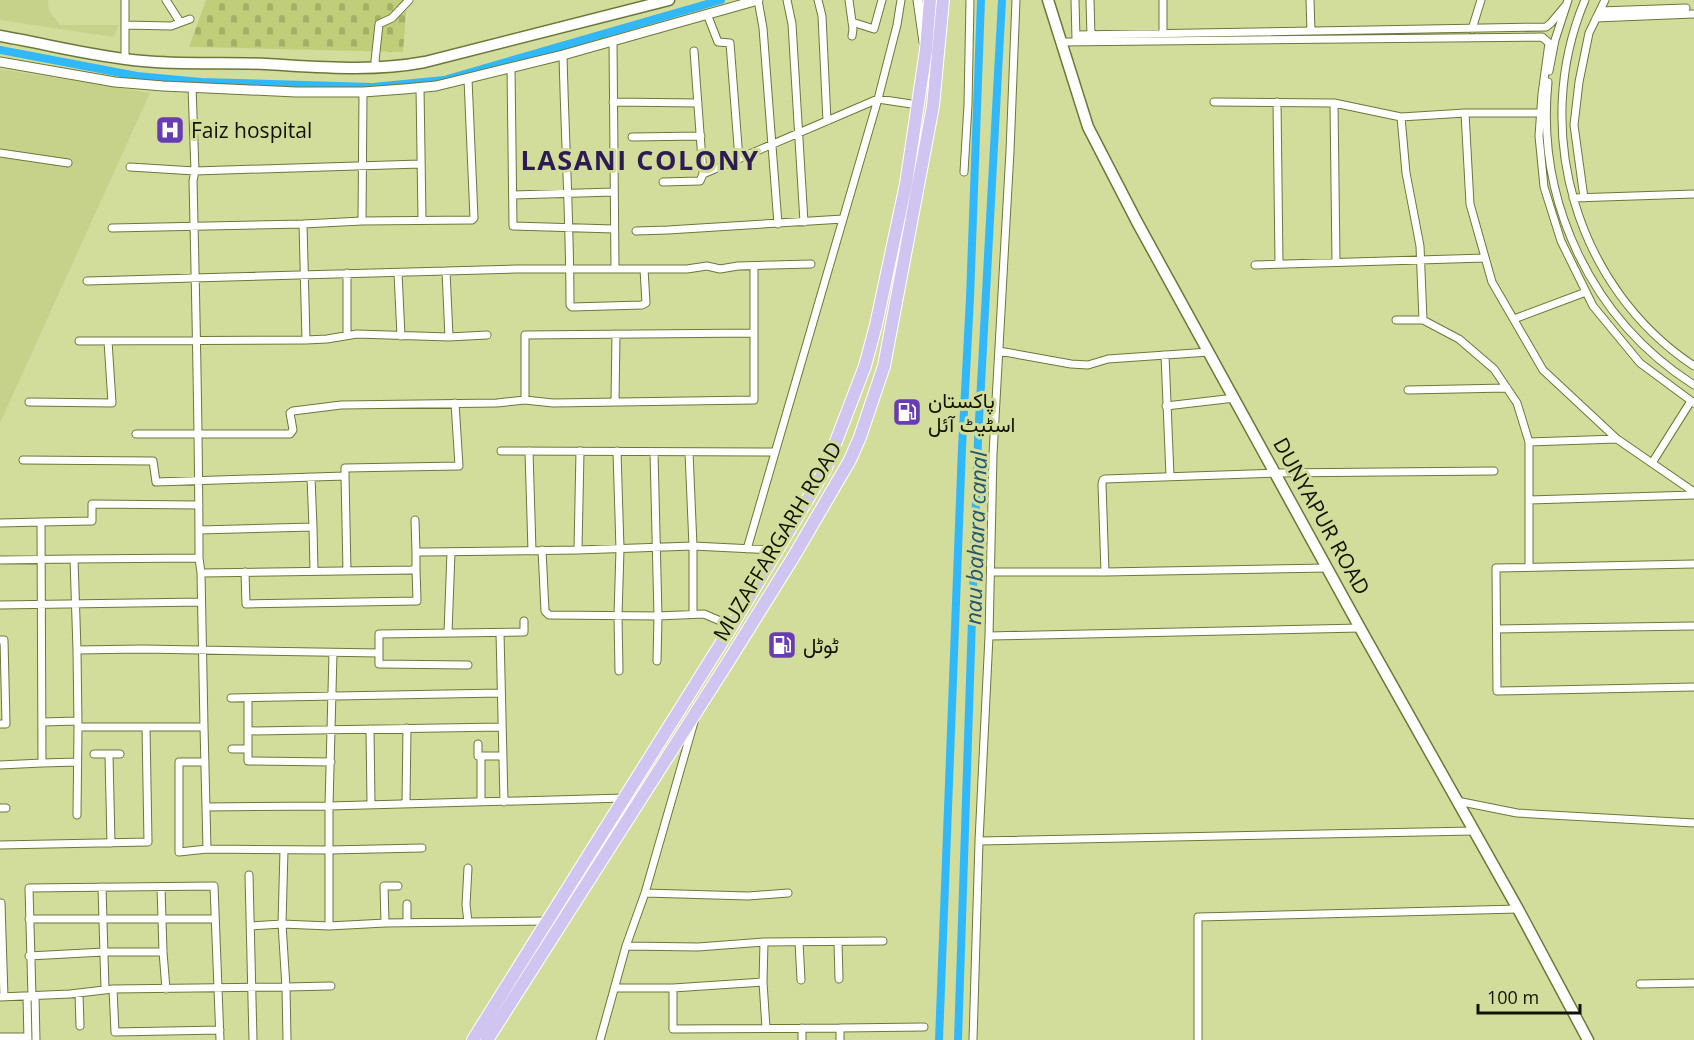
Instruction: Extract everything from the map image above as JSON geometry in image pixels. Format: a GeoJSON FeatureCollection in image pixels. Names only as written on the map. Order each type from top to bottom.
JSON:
{"type":"FeatureCollection","features":[{"type":"Feature","properties":{"kind":"main road"},"geometry":{"type":"LineString","coordinates":[[0,36],[124,59],[169,63],[261,64],[363,69],[402,67],[669,0]]}},
{"type":"Feature","properties":{"kind":"main road","name":"MUZAFFARGARH ROAD"},"geometry":{"type":"LineString","coordinates":[[473,1040],[732,626],[825,470],[861,376],[876,325],[906,184],[926,50],[930,0]]}},
{"type":"Feature","properties":{"kind":"main road","name":"DUNYAPUR ROAD"},"geometry":{"type":"LineString","coordinates":[[1048,0],[1088,127],[1137,222],[1360,628],[1518,909],[1588,1040]]}},
{"type":"Feature","properties":{"kind":"main road","name":"MUZAFFARGARH ROAD"},"geometry":{"type":"LineString","coordinates":[[487,1040],[794,556],[853,452],[884,366],[933,106],[944,2]]}},
{"type":"Feature","properties":{"kind":"main road"},"geometry":{"type":"LineString","coordinates":[[899,216],[912,219]]}},
{"type":"Feature","properties":{"kind":"street"},"geometry":{"type":"LineString","coordinates":[[124,59],[125,0]]}},
{"type":"Feature","properties":{"kind":"street"},"geometry":{"type":"LineString","coordinates":[[166,0],[180,22]]}},
{"type":"Feature","properties":{"kind":"street"},"geometry":{"type":"LineString","coordinates":[[377,68],[375,60],[379,24],[392,18],[409,0]]}},
{"type":"Feature","properties":{"kind":"street"},"geometry":{"type":"LineString","coordinates":[[0,62],[116,82],[296,92],[363,92],[436,86],[468,79],[563,55],[758,0],[763,28],[778,224]]}},
{"type":"Feature","properties":{"kind":"street"},"geometry":{"type":"LineString","coordinates":[[787,0],[792,24],[804,222]]}},
{"type":"Feature","properties":{"kind":"street"},"geometry":{"type":"LineString","coordinates":[[818,0],[822,16],[827,121]]}},
{"type":"Feature","properties":{"kind":"street"},"geometry":{"type":"LineString","coordinates":[[849,0],[852,36]]}},
{"type":"Feature","properties":{"kind":"street"},"geometry":{"type":"LineString","coordinates":[[852,22],[874,29],[882,0]]}},
{"type":"Feature","properties":{"kind":"street"},"geometry":{"type":"LineString","coordinates":[[747,549],[878,99],[901,0]]}},
{"type":"Feature","properties":{"kind":"street"},"geometry":{"type":"LineString","coordinates":[[918,0],[921,31],[926,50]]}},
{"type":"Feature","properties":{"kind":"street"},"geometry":{"type":"LineString","coordinates":[[964,172],[970,0]]}},
{"type":"Feature","properties":{"kind":"street"},"geometry":{"type":"LineString","coordinates":[[973,1040],[979,841],[989,636],[993,454],[1016,0]]}},
{"type":"Feature","properties":{"kind":"street"},"geometry":{"type":"LineString","coordinates":[[1075,0],[1076,38]]}},
{"type":"Feature","properties":{"kind":"street"},"geometry":{"type":"LineString","coordinates":[[1090,0],[1091,38]]}},
{"type":"Feature","properties":{"kind":"street"},"geometry":{"type":"LineString","coordinates":[[1163,0],[1163,33]]}},
{"type":"Feature","properties":{"kind":"street"},"geometry":{"type":"LineString","coordinates":[[1310,0],[1311,31]]}},
{"type":"Feature","properties":{"kind":"street"},"geometry":{"type":"LineString","coordinates":[[1472,28],[1481,0]]}},
{"type":"Feature","properties":{"kind":"street"},"geometry":{"type":"LineString","coordinates":[[1585,0],[1571,41],[1562,95],[1563,150],[1573,198],[1583,229],[1595,254],[1624,300],[1661,340],[1694,366]]}},
{"type":"Feature","properties":{"kind":"street"},"geometry":{"type":"LineString","coordinates":[[1584,198],[1574,125],[1579,82],[1589,33],[1605,0]]}},
{"type":"Feature","properties":{"kind":"street"},"geometry":{"type":"LineString","coordinates":[[1680,0],[1694,14]]}},
{"type":"Feature","properties":{"kind":"street"},"geometry":{"type":"LineString","coordinates":[[1091,38],[1163,33],[1546,27],[1567,2]]}},
{"type":"Feature","properties":{"kind":"street"},"geometry":{"type":"LineString","coordinates":[[1567,2],[1551,58],[1546,113],[1550,169],[1564,222],[1587,273],[1618,319],[1658,358],[1694,385]]}},
{"type":"Feature","properties":{"kind":"street"},"geometry":{"type":"LineString","coordinates":[[1598,14],[1686,8]]}},
{"type":"Feature","properties":{"kind":"street"},"geometry":{"type":"LineString","coordinates":[[707,14],[718,42],[730,43],[739,159]]}},
{"type":"Feature","properties":{"kind":"street"},"geometry":{"type":"LineString","coordinates":[[1598,14],[1694,14]]}},
{"type":"Feature","properties":{"kind":"street"},"geometry":{"type":"LineString","coordinates":[[125,25],[171,26],[190,19]]}},
{"type":"Feature","properties":{"kind":"street"},"geometry":{"type":"LineString","coordinates":[[1061,42],[1076,38],[1542,37],[1549,43],[1539,136],[1545,188],[1562,241],[1593,306],[1640,363],[1693,402],[1652,463]]}},
{"type":"Feature","properties":{"kind":"street"},"geometry":{"type":"LineString","coordinates":[[613,41],[615,269]]}},
{"type":"Feature","properties":{"kind":"street"},"geometry":{"type":"LineString","coordinates":[[663,182],[700,180],[703,174],[694,51]]}},
{"type":"Feature","properties":{"kind":"street"},"geometry":{"type":"LineString","coordinates":[[563,55],[570,228],[570,305],[572,307],[642,305],[646,303],[644,269]]}},
{"type":"Feature","properties":{"kind":"street"},"geometry":{"type":"LineString","coordinates":[[511,68],[513,226],[614,228]]}},
{"type":"Feature","properties":{"kind":"street"},"geometry":{"type":"LineString","coordinates":[[112,228],[472,220],[474,218],[468,79]]}},
{"type":"Feature","properties":{"kind":"street"},"geometry":{"type":"LineString","coordinates":[[192,87],[199,434],[199,558],[207,849]]}},
{"type":"Feature","properties":{"kind":"street"},"geometry":{"type":"LineString","coordinates":[[420,87],[422,220]]}},
{"type":"Feature","properties":{"kind":"street"},"geometry":{"type":"LineString","coordinates":[[362,221],[363,92]]}},
{"type":"Feature","properties":{"kind":"street"},"geometry":{"type":"LineString","coordinates":[[703,174],[878,99],[918,105]]}},
{"type":"Feature","properties":{"kind":"street"},"geometry":{"type":"LineString","coordinates":[[613,102],[698,102]]}},
{"type":"Feature","properties":{"kind":"street"},"geometry":{"type":"LineString","coordinates":[[1214,102],[1334,103],[1401,117],[1465,113],[1540,113]]}},
{"type":"Feature","properties":{"kind":"street"},"geometry":{"type":"LineString","coordinates":[[1277,102],[1279,263]]}},
{"type":"Feature","properties":{"kind":"street"},"geometry":{"type":"LineString","coordinates":[[1334,103],[1336,262]]}},
{"type":"Feature","properties":{"kind":"street"},"geometry":{"type":"LineString","coordinates":[[1465,113],[1470,204],[1492,282],[1543,370],[1617,439],[1694,493]]}},
{"type":"Feature","properties":{"kind":"street"},"geometry":{"type":"LineString","coordinates":[[1401,117],[1406,173],[1420,246],[1423,320]]}},
{"type":"Feature","properties":{"kind":"street"},"geometry":{"type":"LineString","coordinates":[[632,137],[700,136]]}},
{"type":"Feature","properties":{"kind":"street"},"geometry":{"type":"LineString","coordinates":[[0,153],[68,163]]}},
{"type":"Feature","properties":{"kind":"street"},"geometry":{"type":"LineString","coordinates":[[130,167],[195,171],[420,164]]}},
{"type":"Feature","properties":{"kind":"street"},"geometry":{"type":"LineString","coordinates":[[513,195],[614,192]]}},
{"type":"Feature","properties":{"kind":"street"},"geometry":{"type":"LineString","coordinates":[[1573,198],[1694,194]]}},
{"type":"Feature","properties":{"kind":"street"},"geometry":{"type":"LineString","coordinates":[[636,231],[843,219]]}},
{"type":"Feature","properties":{"kind":"street"},"geometry":{"type":"LineString","coordinates":[[303,224],[306,340]]}},
{"type":"Feature","properties":{"kind":"street"},"geometry":{"type":"LineString","coordinates":[[1255,265],[1485,258]]}},
{"type":"Feature","properties":{"kind":"street"},"geometry":{"type":"LineString","coordinates":[[87,281],[446,271],[687,269],[707,266],[720,269],[811,264]]}},
{"type":"Feature","properties":{"kind":"street"},"geometry":{"type":"LineString","coordinates":[[136,434],[290,434],[293,430],[290,413],[293,411],[341,405],[455,404],[525,400],[553,403],[754,400],[754,266]]}},
{"type":"Feature","properties":{"kind":"street"},"geometry":{"type":"LineString","coordinates":[[446,271],[449,337]]}},
{"type":"Feature","properties":{"kind":"street"},"geometry":{"type":"LineString","coordinates":[[347,273],[348,334]]}},
{"type":"Feature","properties":{"kind":"street"},"geometry":{"type":"LineString","coordinates":[[399,273],[401,336]]}},
{"type":"Feature","properties":{"kind":"street"},"geometry":{"type":"LineString","coordinates":[[1514,319],[1586,292]]}},
{"type":"Feature","properties":{"kind":"street"},"geometry":{"type":"LineString","coordinates":[[1396,320],[1423,320],[1459,339],[1494,369],[1517,403],[1529,442],[1529,567]]}},
{"type":"Feature","properties":{"kind":"street"},"geometry":{"type":"LineString","coordinates":[[525,400],[525,335],[754,333]]}},
{"type":"Feature","properties":{"kind":"street"},"geometry":{"type":"LineString","coordinates":[[79,341],[306,340],[327,339],[348,334],[449,337],[487,334]]}},
{"type":"Feature","properties":{"kind":"street"},"geometry":{"type":"LineString","coordinates":[[615,402],[616,334]]}},
{"type":"Feature","properties":{"kind":"street"},"geometry":{"type":"LineString","coordinates":[[29,402],[112,403],[108,341]]}},
{"type":"Feature","properties":{"kind":"street"},"geometry":{"type":"LineString","coordinates":[[999,351],[1088,365],[1108,359],[1209,352]]}},
{"type":"Feature","properties":{"kind":"street"},"geometry":{"type":"LineString","coordinates":[[1165,356],[1170,476]]}},
{"type":"Feature","properties":{"kind":"street"},"geometry":{"type":"LineString","coordinates":[[1408,390],[1507,388]]}},
{"type":"Feature","properties":{"kind":"street"},"geometry":{"type":"LineString","coordinates":[[1166,406],[1235,398]]}},
{"type":"Feature","properties":{"kind":"street"},"geometry":{"type":"LineString","coordinates":[[347,571],[345,468],[459,466],[455,404]]}},
{"type":"Feature","properties":{"kind":"street"},"geometry":{"type":"LineString","coordinates":[[1529,442],[1617,439]]}},
{"type":"Feature","properties":{"kind":"street"},"geometry":{"type":"LineString","coordinates":[[617,451],[620,549],[619,671]]}},
{"type":"Feature","properties":{"kind":"street"},"geometry":{"type":"LineString","coordinates":[[501,452],[775,452]]}},
{"type":"Feature","properties":{"kind":"street"},"geometry":{"type":"LineString","coordinates":[[529,452],[532,550]]}},
{"type":"Feature","properties":{"kind":"street"},"geometry":{"type":"LineString","coordinates":[[578,550],[580,452]]}},
{"type":"Feature","properties":{"kind":"street"},"geometry":{"type":"LineString","coordinates":[[654,452],[657,661]]}},
{"type":"Feature","properties":{"kind":"street"},"geometry":{"type":"LineString","coordinates":[[689,452],[693,614]]}},
{"type":"Feature","properties":{"kind":"street"},"geometry":{"type":"LineString","coordinates":[[23,460],[153,461],[156,482],[345,476]]}},
{"type":"Feature","properties":{"kind":"street"},"geometry":{"type":"LineString","coordinates":[[1105,572],[1103,480],[1276,473],[1494,471]]}},
{"type":"Feature","properties":{"kind":"street"},"geometry":{"type":"LineString","coordinates":[[310,477],[314,572]]}},
{"type":"Feature","properties":{"kind":"street"},"geometry":{"type":"LineString","coordinates":[[1529,500],[1694,493]]}},
{"type":"Feature","properties":{"kind":"street"},"geometry":{"type":"LineString","coordinates":[[0,523],[92,521],[92,504],[199,505]]}},
{"type":"Feature","properties":{"kind":"street"},"geometry":{"type":"LineString","coordinates":[[245,572],[246,604],[417,600],[415,520]]}},
{"type":"Feature","properties":{"kind":"street"},"geometry":{"type":"LineString","coordinates":[[40,522],[42,763]]}},
{"type":"Feature","properties":{"kind":"street"},"geometry":{"type":"LineString","coordinates":[[199,530],[313,527]]}},
{"type":"Feature","properties":{"kind":"street"},"geometry":{"type":"LineString","coordinates":[[416,552],[693,546],[777,550]]}},
{"type":"Feature","properties":{"kind":"street"},"geometry":{"type":"LineString","coordinates":[[542,550],[545,611],[549,615],[704,614],[732,626]]}},
{"type":"Feature","properties":{"kind":"street"},"geometry":{"type":"LineString","coordinates":[[448,633],[451,552]]}},
{"type":"Feature","properties":{"kind":"street"},"geometry":{"type":"LineString","coordinates":[[0,560],[199,558]]}},
{"type":"Feature","properties":{"kind":"street"},"geometry":{"type":"LineString","coordinates":[[74,559],[78,724],[77,815]]}},
{"type":"Feature","properties":{"kind":"street"},"geometry":{"type":"LineString","coordinates":[[1694,564],[1496,568],[1497,691],[1694,687]]}},
{"type":"Feature","properties":{"kind":"street"},"geometry":{"type":"LineString","coordinates":[[991,572],[1328,568]]}},
{"type":"Feature","properties":{"kind":"street"},"geometry":{"type":"LineString","coordinates":[[201,573],[416,569]]}},
{"type":"Feature","properties":{"kind":"street"},"geometry":{"type":"LineString","coordinates":[[0,605],[201,602]]}},
{"type":"Feature","properties":{"kind":"street"},"geometry":{"type":"LineString","coordinates":[[468,665],[379,664],[379,634],[524,632],[524,621]]}},
{"type":"Feature","properties":{"kind":"street"},"geometry":{"type":"LineString","coordinates":[[1497,629],[1694,626]]}},
{"type":"Feature","properties":{"kind":"street"},"geometry":{"type":"LineString","coordinates":[[989,636],[1360,628]]}},
{"type":"Feature","properties":{"kind":"street"},"geometry":{"type":"LineString","coordinates":[[500,633],[504,802]]}},
{"type":"Feature","properties":{"kind":"street"},"geometry":{"type":"LineString","coordinates":[[0,640],[3,640],[2,682],[6,724],[0,724]]}},
{"type":"Feature","properties":{"kind":"street"},"geometry":{"type":"LineString","coordinates":[[77,650],[379,653]]}},
{"type":"Feature","properties":{"kind":"street"},"geometry":{"type":"LineString","coordinates":[[329,926],[333,653]]}},
{"type":"Feature","properties":{"kind":"street"},"geometry":{"type":"LineString","coordinates":[[231,698],[501,693]]}},
{"type":"Feature","properties":{"kind":"street"},"geometry":{"type":"LineString","coordinates":[[248,698],[248,761],[331,762]]}},
{"type":"Feature","properties":{"kind":"street"},"geometry":{"type":"LineString","coordinates":[[600,1040],[697,711]]}},
{"type":"Feature","properties":{"kind":"street"},"geometry":{"type":"LineString","coordinates":[[43,722],[146,727],[204,727]]}},
{"type":"Feature","properties":{"kind":"street"},"geometry":{"type":"LineString","coordinates":[[248,731],[502,726]]}},
{"type":"Feature","properties":{"kind":"street"},"geometry":{"type":"LineString","coordinates":[[0,845],[148,842],[146,727]]}},
{"type":"Feature","properties":{"kind":"street"},"geometry":{"type":"LineString","coordinates":[[406,803],[407,728]]}},
{"type":"Feature","properties":{"kind":"street"},"geometry":{"type":"LineString","coordinates":[[370,729],[371,804]]}},
{"type":"Feature","properties":{"kind":"street"},"geometry":{"type":"LineString","coordinates":[[478,744],[478,756],[503,756]]}},
{"type":"Feature","properties":{"kind":"street"},"geometry":{"type":"LineString","coordinates":[[232,749],[248,749]]}},
{"type":"Feature","properties":{"kind":"street"},"geometry":{"type":"LineString","coordinates":[[94,754],[120,754]]}},
{"type":"Feature","properties":{"kind":"street"},"geometry":{"type":"LineString","coordinates":[[109,755],[111,843]]}},
{"type":"Feature","properties":{"kind":"street"},"geometry":{"type":"LineString","coordinates":[[481,756],[481,802]]}},
{"type":"Feature","properties":{"kind":"street"},"geometry":{"type":"LineString","coordinates":[[0,765],[77,762]]}},
{"type":"Feature","properties":{"kind":"street"},"geometry":{"type":"LineString","coordinates":[[205,762],[179,762],[179,852],[207,849],[422,848]]}},
{"type":"Feature","properties":{"kind":"street"},"geometry":{"type":"LineString","coordinates":[[206,807],[625,798]]}},
{"type":"Feature","properties":{"kind":"street"},"geometry":{"type":"LineString","coordinates":[[1457,801],[1516,813],[1694,823]]}},
{"type":"Feature","properties":{"kind":"street"},"geometry":{"type":"LineString","coordinates":[[979,841],[1473,831]]}},
{"type":"Feature","properties":{"kind":"street"},"geometry":{"type":"LineString","coordinates":[[284,850],[282,924],[287,1040]]}},
{"type":"Feature","properties":{"kind":"street"},"geometry":{"type":"LineString","coordinates":[[468,868],[466,905],[468,922]]}},
{"type":"Feature","properties":{"kind":"street"},"geometry":{"type":"LineString","coordinates":[[249,875],[253,1040]]}},
{"type":"Feature","properties":{"kind":"street"},"geometry":{"type":"LineString","coordinates":[[161,886],[166,988]]}},
{"type":"Feature","properties":{"kind":"street"},"geometry":{"type":"LineString","coordinates":[[36,1040],[31,997],[28,888],[161,886],[214,886],[220,1040]]}},
{"type":"Feature","properties":{"kind":"street"},"geometry":{"type":"LineString","coordinates":[[385,923],[384,886],[398,886]]}},
{"type":"Feature","properties":{"kind":"street"},"geometry":{"type":"LineString","coordinates":[[102,887],[104,952],[115,1036],[150,1036],[220,1030]]}},
{"type":"Feature","properties":{"kind":"street"},"geometry":{"type":"LineString","coordinates":[[645,893],[748,896],[788,894]]}},
{"type":"Feature","properties":{"kind":"street"},"geometry":{"type":"LineString","coordinates":[[2,903],[2,997],[31,997],[109,989],[331,986]]}},
{"type":"Feature","properties":{"kind":"street"},"geometry":{"type":"LineString","coordinates":[[407,904],[407,922]]}},
{"type":"Feature","properties":{"kind":"street"},"geometry":{"type":"LineString","coordinates":[[1198,1040],[1198,917],[1518,909]]}},
{"type":"Feature","properties":{"kind":"street"},"geometry":{"type":"LineString","coordinates":[[29,920],[215,920]]}},
{"type":"Feature","properties":{"kind":"street"},"geometry":{"type":"LineString","coordinates":[[251,926],[547,921]]}},
{"type":"Feature","properties":{"kind":"street"},"geometry":{"type":"LineString","coordinates":[[626,946],[698,947],[764,942],[883,941]]}},
{"type":"Feature","properties":{"kind":"street"},"geometry":{"type":"LineString","coordinates":[[764,942],[763,982],[766,1028]]}},
{"type":"Feature","properties":{"kind":"street"},"geometry":{"type":"LineString","coordinates":[[799,942],[801,980]]}},
{"type":"Feature","properties":{"kind":"street"},"geometry":{"type":"LineString","coordinates":[[838,942],[838,979]]}},
{"type":"Feature","properties":{"kind":"street"},"geometry":{"type":"LineString","coordinates":[[29,956],[163,952]]}},
{"type":"Feature","properties":{"kind":"street"},"geometry":{"type":"LineString","coordinates":[[615,988],[673,988],[763,982]]}},
{"type":"Feature","properties":{"kind":"street"},"geometry":{"type":"LineString","coordinates":[[1640,984],[1694,983]]}},
{"type":"Feature","properties":{"kind":"street"},"geometry":{"type":"LineString","coordinates":[[673,988],[673,1029],[924,1027]]}},
{"type":"Feature","properties":{"kind":"street"},"geometry":{"type":"LineString","coordinates":[[79,993],[80,1026]]}},
{"type":"Feature","properties":{"kind":"street"},"geometry":{"type":"LineString","coordinates":[[0,1037],[28,1039],[31,997]]}},
{"type":"Feature","properties":{"kind":"street"},"geometry":{"type":"LineString","coordinates":[[802,1028],[802,1040]]}},
{"type":"Feature","properties":{"kind":"street"},"geometry":{"type":"LineString","coordinates":[[840,1028],[840,1040]]}},
{"type":"Feature","properties":{"kind":"shaded area"},"geometry":{"type":"Polygon","coordinates":[[[0,0],[48,0],[49,11],[60,25],[119,25],[113,37],[0,20],[0,0]]]}},
{"type":"Feature","properties":{"kind":"shaded area"},"geometry":{"type":"Polygon","coordinates":[[[0,69],[150,93],[0,423],[0,69]]]}},
{"type":"Feature","properties":{"kind":"green space"},"geometry":{"type":"Polygon","coordinates":[[[206,0],[407,0],[403,52],[189,47],[206,0]]]}},
{"type":"Feature","properties":{"kind":"waterway"},"geometry":{"type":"LineString","coordinates":[[0,50],[137,76],[201,82],[373,87],[444,80],[721,0]]}},
{"type":"Feature","properties":{"kind":"waterway"},"geometry":{"type":"LineString","coordinates":[[939,1040],[981,0]]}},
{"type":"Feature","properties":{"kind":"waterway","name":"nau bahara canal"},"geometry":{"type":"LineString","coordinates":[[958,1040],[978,439],[1002,0]]}},
{"type":"Feature","properties":{"kind":"place","name":"Faiz hospital"},"geometry":{"type":"Point","coordinates":[170,130]}},
{"type":"Feature","properties":{"kind":"place","name":"پاکستان اسٹیٹ آئل"},"geometry":{"type":"Point","coordinates":[907,412]}},
{"type":"Feature","properties":{"kind":"place","name":"ٹوٹل"},"geometry":{"type":"Point","coordinates":[782,645]}},
{"type":"Feature","properties":{"kind":"district","name":"LASANI COLONY"},"geometry":{"type":"Point","coordinates":[640,159]}}]}
